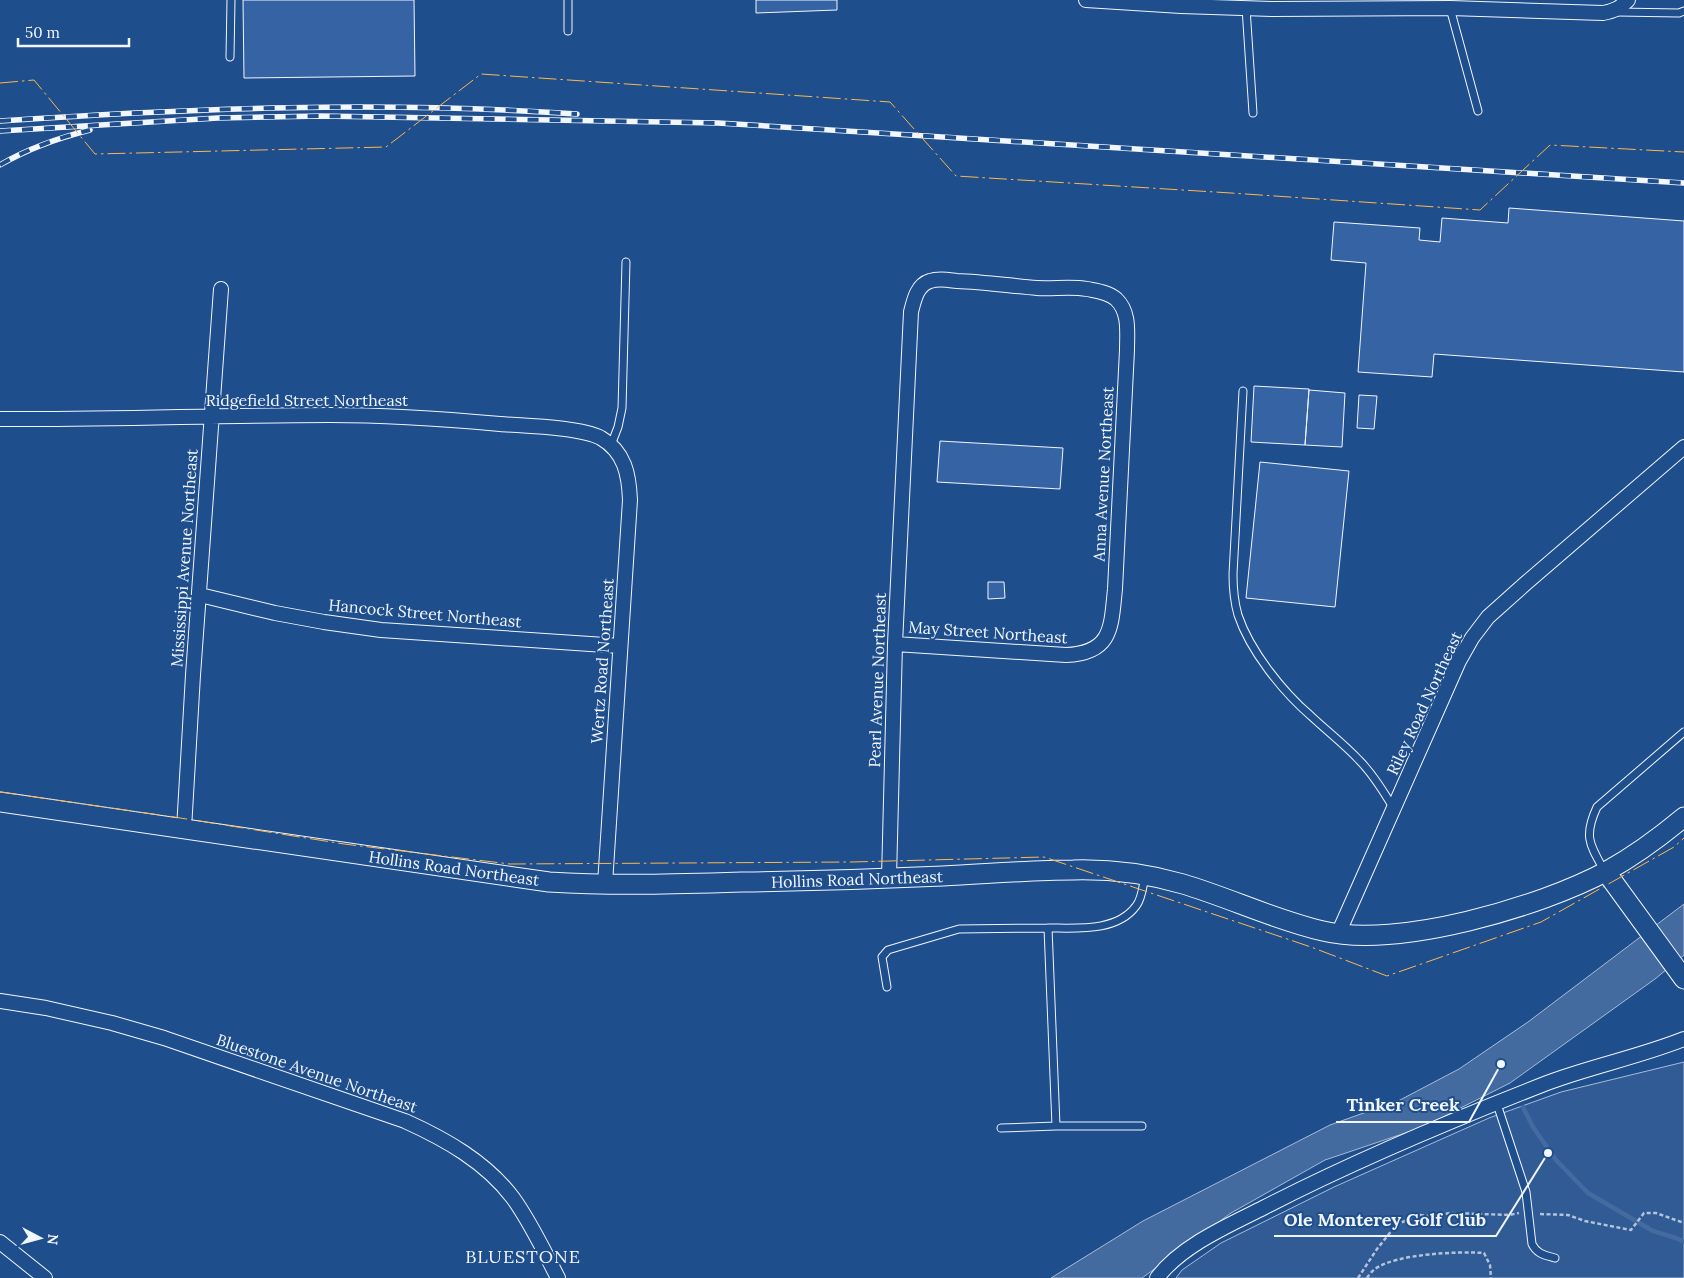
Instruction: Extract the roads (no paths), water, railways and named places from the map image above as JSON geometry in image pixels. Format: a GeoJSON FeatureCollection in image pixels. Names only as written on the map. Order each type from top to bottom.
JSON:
{"type":"FeatureCollection","features":[{"type":"Feature","properties":{"kind":"main road","name":"Hollins Road Northeast"},"geometry":{"type":"LineString","coordinates":[[0,802],[549,882],[605,884],[889,878],[1074,870],[1118,872],[1185,885],[1294,923],[1338,934],[1368,935],[1398,934],[1448,926],[1535,901],[1606,872],[1641,850],[1684,817]]}},
{"type":"Feature","properties":{"kind":"main road"},"geometry":{"type":"LineString","coordinates":[[1606,872],[1682,976]]}},
{"type":"Feature","properties":{"kind":"street"},"geometry":{"type":"LineString","coordinates":[[1086,0],[1181,6],[1245,4],[1603,13],[1612,12],[1628,0]]}},
{"type":"Feature","properties":{"kind":"street","name":"Anna Avenue Northeast"},"geometry":{"type":"LineString","coordinates":[[903,483],[911,312],[921,287],[928,282],[937,280],[990,282],[1038,288],[1085,288],[1106,293],[1119,302],[1126,317],[1115,582]]}},
{"type":"Feature","properties":{"kind":"street","name":"Mississippi Avenue Northeast"},"geometry":{"type":"LineString","coordinates":[[184,829],[221,290]]}},
{"type":"Feature","properties":{"kind":"street","name":"Ridgefield Street Northeast"},"geometry":{"type":"LineString","coordinates":[[0,419],[361,416],[553,428],[586,433],[599,437],[611,445]]}},
{"type":"Feature","properties":{"kind":"street","name":"Wertz Road Northeast"},"geometry":{"type":"LineString","coordinates":[[605,884],[630,500],[626,468],[620,456],[611,445]]}},
{"type":"Feature","properties":{"kind":"street","name":"Riley Road Northeast"},"geometry":{"type":"LineString","coordinates":[[1338,934],[1459,662],[1472,638],[1488,617],[1526,582],[1684,447]]}},
{"type":"Feature","properties":{"kind":"street","name":"Pearl Avenue Northeast"},"geometry":{"type":"LineString","coordinates":[[889,878],[903,483]]}},
{"type":"Feature","properties":{"kind":"street","name":"May Street Northeast"},"geometry":{"type":"LineString","coordinates":[[896,644],[1066,655],[1087,653],[1098,646],[1106,637],[1111,627],[1115,582]]}},
{"type":"Feature","properties":{"kind":"street","name":"Hancock Street Northeast"},"geometry":{"type":"LineString","coordinates":[[200,595],[315,621],[381,630],[620,646]]}},
{"type":"Feature","properties":{"kind":"street","name":"Bluestone Avenue Northeast"},"geometry":{"type":"LineString","coordinates":[[0,1001],[46,1008],[112,1023],[164,1038],[405,1121],[433,1133],[483,1168],[513,1198],[536,1235],[558,1278]]}},
{"type":"Feature","properties":{"kind":"street"},"geometry":{"type":"LineString","coordinates":[[1157,1278],[1165,1267],[1177,1257],[1218,1231],[1280,1199],[1376,1154],[1549,1083],[1657,1050],[1684,1039]]}},
{"type":"Feature","properties":{"kind":"street"},"geometry":{"type":"LineString","coordinates":[[0,1242],[45,1278]]}},
{"type":"Feature","properties":{"kind":"lane"},"geometry":{"type":"LineString","coordinates":[[230,57],[232,0]]}},
{"type":"Feature","properties":{"kind":"lane"},"geometry":{"type":"LineString","coordinates":[[568,0],[568,31]]}},
{"type":"Feature","properties":{"kind":"lane"},"geometry":{"type":"LineString","coordinates":[[1245,4],[1253,113]]}},
{"type":"Feature","properties":{"kind":"lane"},"geometry":{"type":"LineString","coordinates":[[1450,8],[1478,111]]}},
{"type":"Feature","properties":{"kind":"lane"},"geometry":{"type":"LineString","coordinates":[[1612,12],[1679,14],[1684,11]]}},
{"type":"Feature","properties":{"kind":"lane"},"geometry":{"type":"LineString","coordinates":[[611,445],[618,427],[622,408],[626,262]]}},
{"type":"Feature","properties":{"kind":"lane"},"geometry":{"type":"LineString","coordinates":[[1243,391],[1233,574],[1238,615],[1246,634],[1286,691],[1310,716],[1335,736],[1360,761],[1379,784],[1394,810]]}},
{"type":"Feature","properties":{"kind":"lane"},"geometry":{"type":"LineString","coordinates":[[1606,872],[1591,847],[1589,835],[1591,822],[1597,807],[1684,732]]}},
{"type":"Feature","properties":{"kind":"lane"},"geometry":{"type":"LineString","coordinates":[[887,987],[882,957],[888,950],[959,929],[1094,927],[1123,919],[1138,904],[1146,876]]}},
{"type":"Feature","properties":{"kind":"lane"},"geometry":{"type":"LineString","coordinates":[[1048,928],[1056,1126]]}},
{"type":"Feature","properties":{"kind":"lane"},"geometry":{"type":"LineString","coordinates":[[1497,1104],[1526,1192],[1532,1244],[1540,1254],[1554,1258]]}},
{"type":"Feature","properties":{"kind":"lane"},"geometry":{"type":"LineString","coordinates":[[1001,1128],[1142,1126]]}},
{"type":"Feature","properties":{"kind":"waterway"},"geometry":{"type":"LineString","coordinates":[[1523,1107],[1533,1127],[1556,1160],[1588,1193],[1653,1231],[1684,1242]]}},
{"type":"Feature","properties":{"kind":"railway"},"geometry":{"type":"LineString","coordinates":[[0,121],[216,110],[360,107],[505,110],[577,114]]}},
{"type":"Feature","properties":{"kind":"railway"},"geometry":{"type":"LineString","coordinates":[[0,131],[218,118],[321,116],[718,123],[1684,183]]}},
{"type":"Feature","properties":{"kind":"railway"},"geometry":{"type":"LineString","coordinates":[[0,165],[44,144],[90,130]]}},
{"type":"Feature","properties":{"kind":"place","name":"Tinker Creek"},"geometry":{"type":"Point","coordinates":[1501,1064]}},
{"type":"Feature","properties":{"kind":"place","name":"Ole Monterey Golf Club"},"geometry":{"type":"Point","coordinates":[1548,1153]}},
{"type":"Feature","properties":{"kind":"district","name":"BLUESTONE"},"geometry":{"type":"Point","coordinates":[523,1256]}}]}
